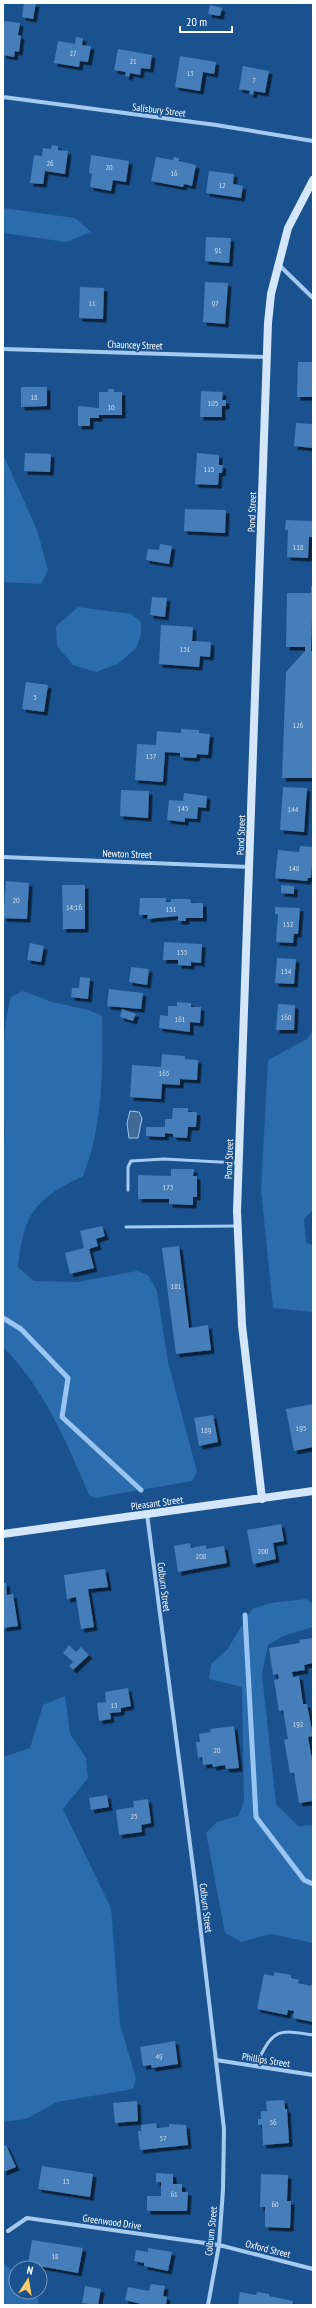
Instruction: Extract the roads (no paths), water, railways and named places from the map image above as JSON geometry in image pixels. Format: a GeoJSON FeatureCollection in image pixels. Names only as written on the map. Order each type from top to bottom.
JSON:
{"type":"FeatureCollection","features":[{"type":"Feature","properties":{"kind":"street","name":"Salisbury Street"},"geometry":{"type":"LineString","coordinates":[[3,97],[216,125],[313,141]]}},
{"type":"Feature","properties":{"kind":"street","name":"Pond Street"},"geometry":{"type":"LineString","coordinates":[[262,1499],[242,1325],[237,1226],[267,356],[271,294],[278,264],[288,228],[313,180]]}},
{"type":"Feature","properties":{"kind":"street"},"geometry":{"type":"LineString","coordinates":[[278,264],[313,298]]}},
{"type":"Feature","properties":{"kind":"street","name":"Chauncey Street"},"geometry":{"type":"LineString","coordinates":[[3,349],[267,356]]}},
{"type":"Feature","properties":{"kind":"street","name":"Newton Street"},"geometry":{"type":"LineString","coordinates":[[3,857],[250,867]]}},
{"type":"Feature","properties":{"kind":"street","name":"Pleasant Street"},"geometry":{"type":"LineString","coordinates":[[3,1534],[313,1491]]}},
{"type":"Feature","properties":{"kind":"street","name":"Colburn Street"},"geometry":{"type":"LineString","coordinates":[[147,1514],[224,2129],[223,2190],[219,2245],[208,2305]]}},
{"type":"Feature","properties":{"kind":"street","name":"Phillips Street"},"geometry":{"type":"LineString","coordinates":[[216,2060],[313,2075]]}},
{"type":"Feature","properties":{"kind":"street","name":"Greenwood Drive"},"geometry":{"type":"LineString","coordinates":[[8,2231],[27,2218],[219,2245]]}},
{"type":"Feature","properties":{"kind":"street","name":"Oxford Street"},"geometry":{"type":"LineString","coordinates":[[219,2245],[313,2269]]}},
{"type":"Feature","properties":{"kind":"lane"},"geometry":{"type":"LineString","coordinates":[[128,1190],[128,1167],[131,1161],[164,1159],[238,1163]]}},
{"type":"Feature","properties":{"kind":"lane"},"geometry":{"type":"LineString","coordinates":[[126,1228],[237,1226]]}},
{"type":"Feature","properties":{"kind":"lane"},"geometry":{"type":"LineString","coordinates":[[255,2066],[270,2038],[277,2034],[285,2031],[313,2035]]}},
{"type":"Feature","properties":{"kind":"waterway"},"geometry":{"type":"LineString","coordinates":[[3,1318],[21,1329],[68,1378],[62,1417],[141,1490]]}},
{"type":"Feature","properties":{"kind":"waterway"},"geometry":{"type":"LineString","coordinates":[[245,1615],[256,1817],[304,1880],[313,1884]]}}]}
